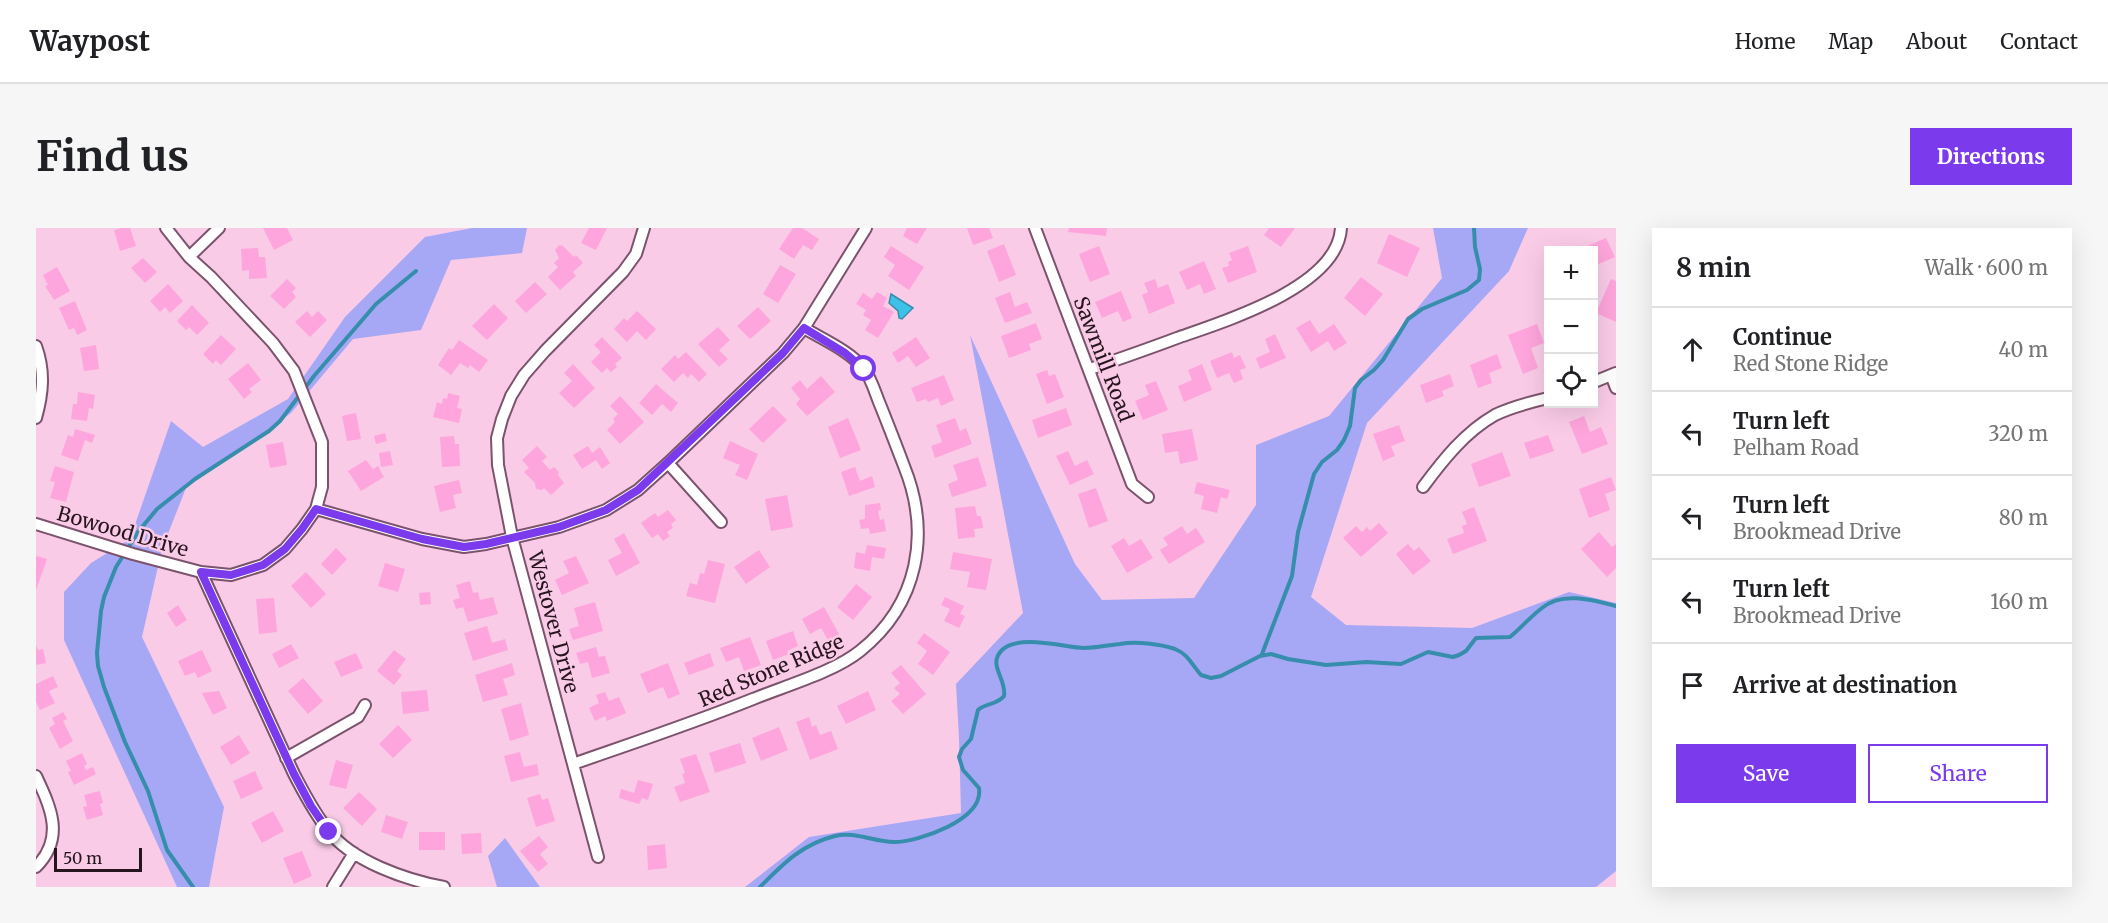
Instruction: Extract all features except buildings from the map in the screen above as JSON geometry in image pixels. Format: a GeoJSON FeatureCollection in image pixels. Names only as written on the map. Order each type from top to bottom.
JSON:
{"type":"FeatureCollection","features":[{"type":"Feature","properties":{"kind":"street"},"geometry":{"type":"LineString","coordinates":[[166,228],[189,257],[212,277],[273,343],[294,372],[322,442],[322,487],[316,509],[422,539],[464,547],[559,527],[606,510],[638,490],[783,353],[804,328],[866,228]]}},
{"type":"Feature","properties":{"kind":"street"},"geometry":{"type":"LineString","coordinates":[[189,257],[219,228]]}},
{"type":"Feature","properties":{"kind":"street","name":"Westover Drive"},"geometry":{"type":"LineString","coordinates":[[598,857],[512,537],[498,465],[497,438],[511,396],[524,375],[623,272],[636,254],[644,228]]}},
{"type":"Feature","properties":{"kind":"street","name":"Sawmill Road"},"geometry":{"type":"LineString","coordinates":[[1035,228],[1132,484],[1148,497]]}},
{"type":"Feature","properties":{"kind":"street"},"geometry":{"type":"LineString","coordinates":[[1090,369],[1243,315],[1284,294],[1323,265],[1336,248],[1341,228]]}},
{"type":"Feature","properties":{"kind":"street","name":"Red Stone Ridge"},"geometry":{"type":"LineString","coordinates":[[573,764],[702,719],[832,667],[860,651],[884,628],[902,601],[915,569],[918,535],[916,506],[909,478],[864,369],[845,353],[804,328]]}},
{"type":"Feature","properties":{"kind":"street"},"geometry":{"type":"LineString","coordinates":[[36,346],[43,379],[36,418]]}},
{"type":"Feature","properties":{"kind":"street"},"geometry":{"type":"LineString","coordinates":[[1598,380],[1614,374],[1616,388]]}},
{"type":"Feature","properties":{"kind":"street"},"geometry":{"type":"LineString","coordinates":[[1423,487],[1445,458],[1471,433],[1496,415],[1544,399]]}},
{"type":"Feature","properties":{"kind":"street"},"geometry":{"type":"LineString","coordinates":[[668,463],[721,522]]}},
{"type":"Feature","properties":{"kind":"street","name":"Bowood Drive"},"geometry":{"type":"LineString","coordinates":[[36,524],[201,572],[231,575],[263,565],[285,549],[316,509]]}},
{"type":"Feature","properties":{"kind":"street"},"geometry":{"type":"LineString","coordinates":[[201,572],[286,758],[311,806],[329,832],[354,853],[392,872],[444,887]]}},
{"type":"Feature","properties":{"kind":"street"},"geometry":{"type":"LineString","coordinates":[[286,758],[358,717],[365,705]]}},
{"type":"Feature","properties":{"kind":"street"},"geometry":{"type":"LineString","coordinates":[[36,776],[51,809],[53,841],[46,857],[36,867]]}},
{"type":"Feature","properties":{"kind":"street"},"geometry":{"type":"LineString","coordinates":[[333,887],[354,853]]}},
{"type":"Feature","properties":{"kind":"shaded area"},"geometry":{"type":"Polygon","coordinates":[[[472,228],[527,228],[522,253],[451,260],[421,330],[353,339],[291,413],[186,488],[162,549],[142,637],[224,807],[209,887],[177,887],[64,640],[64,592],[91,563],[130,539],[171,421],[203,447],[288,399],[345,317],[425,237],[472,228]]]}},
{"type":"Feature","properties":{"kind":"shaded area"},"geometry":{"type":"Polygon","coordinates":[[[1433,228],[1528,228],[1509,271],[1367,423],[1311,597],[1346,625],[1472,628],[1569,592],[1616,603],[1616,871],[1596,887],[745,887],[809,837],[961,813],[956,684],[1023,613],[970,335],[1075,564],[1102,600],[1194,598],[1256,505],[1256,445],[1329,416],[1442,278],[1433,228]]]}},
{"type":"Feature","properties":{"kind":"shaded area"},"geometry":{"type":"Polygon","coordinates":[[[891,294],[913,308],[902,319],[899,318],[898,311],[889,303],[891,294]]]}},
{"type":"Feature","properties":{"kind":"shaded area"},"geometry":{"type":"Polygon","coordinates":[[[505,838],[540,887],[497,887],[488,856],[505,838]]]}},
{"type":"Feature","properties":{"kind":"waterway"},"geometry":{"type":"LineString","coordinates":[[1262,654],[1292,576],[1298,532],[1314,474],[1322,462],[1337,450],[1344,440],[1350,426],[1355,388],[1383,360],[1408,319],[1422,309],[1467,290],[1479,280],[1480,269],[1474,228]]}},
{"type":"Feature","properties":{"kind":"waterway"},"geometry":{"type":"LineString","coordinates":[[193,887],[167,850],[148,791],[125,742],[104,687],[97,653],[104,597],[116,567],[138,532],[157,509],[195,479],[269,431],[280,421],[314,376],[376,304],[416,271]]}},
{"type":"Feature","properties":{"kind":"waterway"},"geometry":{"type":"LineString","coordinates":[[760,887],[794,856],[823,840],[849,835],[887,842],[905,841],[947,827],[971,810],[978,800],[979,788],[963,770],[959,757],[962,749],[971,739],[978,710],[1004,696],[996,661],[1002,650],[1009,645],[1030,642],[1093,648],[1126,643],[1155,644],[1179,651],[1187,657],[1201,675],[1211,678],[1221,676],[1260,656],[1271,654],[1326,665],[1366,662],[1401,664],[1428,652],[1453,657],[1466,651],[1476,638],[1510,637],[1542,608],[1559,600],[1578,598],[1616,606]]}},
{"type":"Feature","properties":{"kind":"route"},"geometry":{"type":"LineString","coordinates":[[329,832],[311,806],[294,774],[201,572],[231,575],[263,565],[285,549],[316,509],[422,539],[464,547],[559,527],[606,510],[638,490],[783,353],[804,328],[845,353],[864,369]]}}]}
